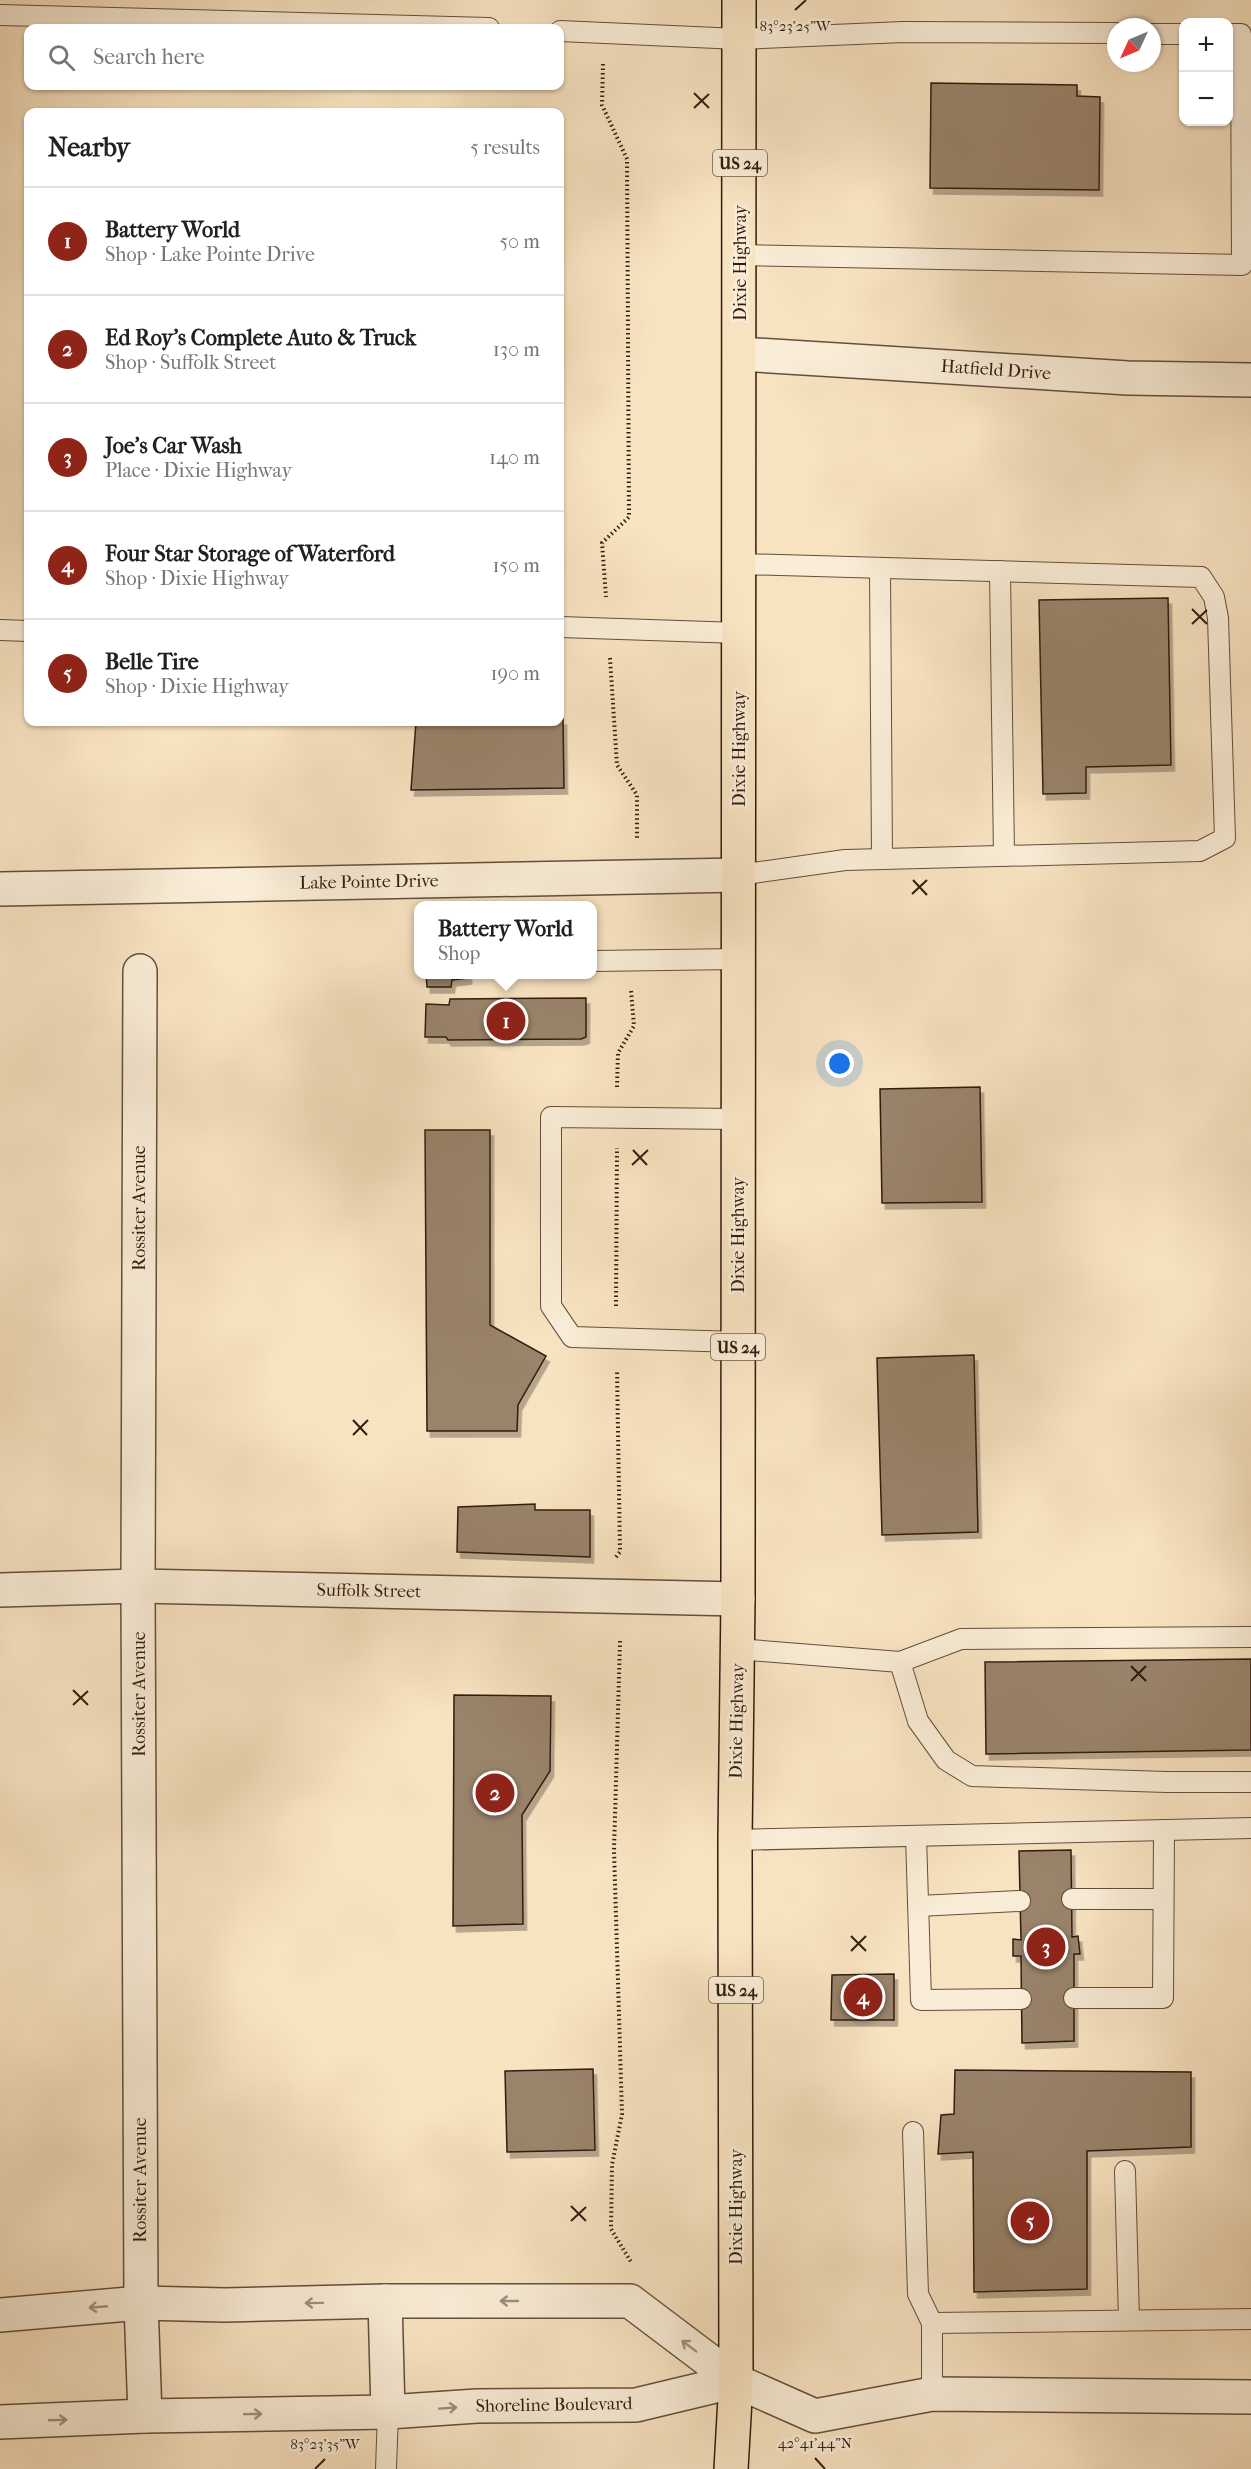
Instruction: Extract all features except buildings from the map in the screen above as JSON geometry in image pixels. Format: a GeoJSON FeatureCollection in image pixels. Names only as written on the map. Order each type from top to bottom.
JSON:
{"type":"FeatureCollection","features":[{"type":"Feature","properties":{"kind":"main road","name":"Dixie Highway"},"geometry":{"type":"LineString","coordinates":[[731,2469],[736,2381],[735,1840],[738,1599],[740,0]]}},
{"type":"Feature","properties":{"kind":"street","name":"Hatfield Drive"},"geometry":{"type":"LineString","coordinates":[[740,354],[1128,378],[1251,380]]}},
{"type":"Feature","properties":{"kind":"street","name":"Lake Pointe Drive"},"geometry":{"type":"LineString","coordinates":[[0,889],[739,875]]}},
{"type":"Feature","properties":{"kind":"street","name":"Rossiter Avenue"},"geometry":{"type":"LineString","coordinates":[[140,971],[138,1586],[141,2303],[145,2416]]}},
{"type":"Feature","properties":{"kind":"street","name":"Suffolk Street"},"geometry":{"type":"LineString","coordinates":[[0,1590],[138,1586],[738,1599]]}},
{"type":"Feature","properties":{"kind":"street"},"geometry":{"type":"LineString","coordinates":[[385,2301],[388,2412]]}},
{"type":"Feature","properties":{"kind":"street"},"geometry":{"type":"LineString","coordinates":[[0,2315],[141,2303],[225,2305],[385,2301],[630,2301],[736,2381],[815,2416],[932,2394],[1251,2397]]}},
{"type":"Feature","properties":{"kind":"street","name":"Shoreline Boulevard"},"geometry":{"type":"LineString","coordinates":[[0,2422],[145,2416],[388,2412],[477,2406],[636,2405],[736,2381]]}},
{"type":"Feature","properties":{"kind":"lane"},"geometry":{"type":"LineString","coordinates":[[0,15],[339,24]]}},
{"type":"Feature","properties":{"kind":"lane"},"geometry":{"type":"LineString","coordinates":[[564,32],[739,39],[903,32],[1107,33]]}},
{"type":"Feature","properties":{"kind":"lane"},"geometry":{"type":"LineString","coordinates":[[1161,33],[1179,34]]}},
{"type":"Feature","properties":{"kind":"lane"},"geometry":{"type":"LineString","coordinates":[[740,255],[1242,265],[1241,34],[1233,34]]}},
{"type":"Feature","properties":{"kind":"lane"},"geometry":{"type":"LineString","coordinates":[[739,875],[845,860],[882,858],[1200,851],[1225,838],[1218,618],[1214,597],[1201,577],[740,564]]}},
{"type":"Feature","properties":{"kind":"lane"},"geometry":{"type":"LineString","coordinates":[[880,568],[882,858]]}},
{"type":"Feature","properties":{"kind":"lane"},"geometry":{"type":"LineString","coordinates":[[1000,571],[1004,856]]}},
{"type":"Feature","properties":{"kind":"lane"},"geometry":{"type":"LineString","coordinates":[[564,627],[739,633]]}},
{"type":"Feature","properties":{"kind":"lane"},"geometry":{"type":"LineString","coordinates":[[0,630],[24,631]]}},
{"type":"Feature","properties":{"kind":"lane"},"geometry":{"type":"LineString","coordinates":[[597,961],[738,959]]}},
{"type":"Feature","properties":{"kind":"lane"},"geometry":{"type":"LineString","coordinates":[[737,1119],[551,1117],[551,1306],[572,1337],[738,1342]]}},
{"type":"Feature","properties":{"kind":"lane"},"geometry":{"type":"LineString","coordinates":[[737,1649],[900,1662],[961,1639],[1251,1636]]}},
{"type":"Feature","properties":{"kind":"lane"},"geometry":{"type":"LineString","coordinates":[[900,1662],[918,1721],[946,1760],[972,1776],[1167,1782],[1251,1782]]}},
{"type":"Feature","properties":{"kind":"lane"},"geometry":{"type":"LineString","coordinates":[[735,1840],[1251,1828]]}},
{"type":"Feature","properties":{"kind":"lane"},"geometry":{"type":"LineString","coordinates":[[1074,1998],[1163,1998],[1164,1831]]}},
{"type":"Feature","properties":{"kind":"lane"},"geometry":{"type":"LineString","coordinates":[[916,1836],[921,2000],[1021,1999]]}},
{"type":"Feature","properties":{"kind":"lane"},"geometry":{"type":"LineString","coordinates":[[1071,1899],[1164,1899]]}},
{"type":"Feature","properties":{"kind":"lane"},"geometry":{"type":"LineString","coordinates":[[919,1906],[1020,1901]]}},
{"type":"Feature","properties":{"kind":"lane"},"geometry":{"type":"LineString","coordinates":[[912,2132],[918,2294],[932,2323],[932,2394]]}},
{"type":"Feature","properties":{"kind":"lane"},"geometry":{"type":"LineString","coordinates":[[1125,2171],[1129,2320]]}},
{"type":"Feature","properties":{"kind":"lane"},"geometry":{"type":"LineString","coordinates":[[932,2323],[1251,2319]]}},
{"type":"Feature","properties":{"kind":"lane"},"geometry":{"type":"LineString","coordinates":[[386,2469],[388,2412]]}},
{"type":"Feature","properties":{"kind":"path"},"geometry":{"type":"LineString","coordinates":[[603,33],[602,105],[627,159],[629,517],[603,543],[617,765],[637,795],[637,877]]}},
{"type":"Feature","properties":{"kind":"path"},"geometry":{"type":"LineString","coordinates":[[614,1559],[620,1552],[616,1338],[618,1053],[634,1026],[631,988],[632,960]]}},
{"type":"Feature","properties":{"kind":"path"},"geometry":{"type":"LineString","coordinates":[[620,1641],[614,1850],[622,2114],[612,2164],[611,2229],[631,2263]]}},
{"type":"Feature","properties":{"kind":"place","name":"Battery World"},"geometry":{"type":"Point","coordinates":[506,1021]}},
{"type":"Feature","properties":{"kind":"place","name":"Ed Roy's Complete Auto & Truck"},"geometry":{"type":"Point","coordinates":[495,1793]}},
{"type":"Feature","properties":{"kind":"place","name":"Joe's Car Wash"},"geometry":{"type":"Point","coordinates":[1046,1947]}},
{"type":"Feature","properties":{"kind":"place","name":"Four Star Storage of Waterford"},"geometry":{"type":"Point","coordinates":[863,1997]}},
{"type":"Feature","properties":{"kind":"place","name":"Belle Tire"},"geometry":{"type":"Point","coordinates":[1030,2221]}}]}
